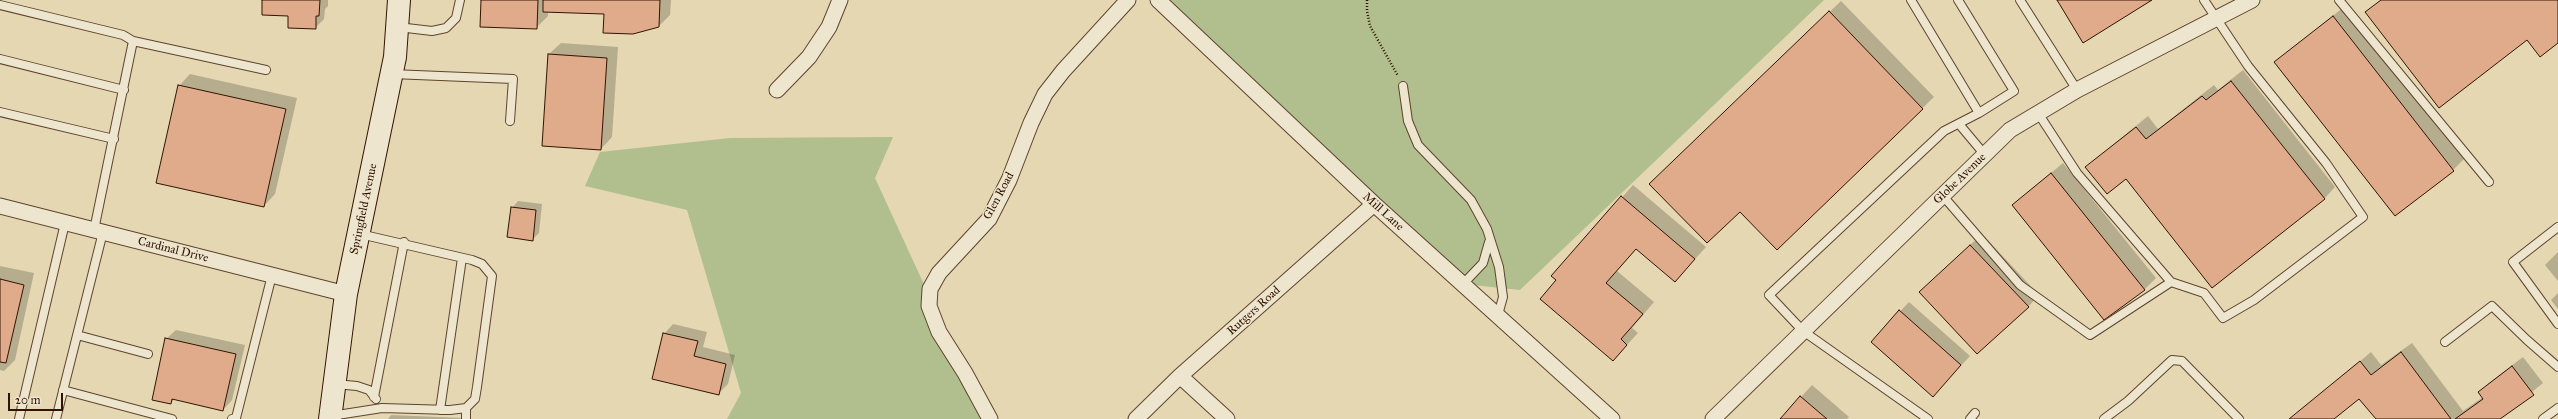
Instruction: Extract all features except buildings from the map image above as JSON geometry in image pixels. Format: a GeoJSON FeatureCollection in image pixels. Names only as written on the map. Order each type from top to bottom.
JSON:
{"type":"FeatureCollection","features":[{"type":"Feature","properties":{"kind":"main road","name":"Springfield Avenue"},"geometry":{"type":"LineString","coordinates":[[330,417],[346,294],[392,74],[399,0]]}},
{"type":"Feature","properties":{"kind":"street"},"geometry":{"type":"LineString","coordinates":[[777,90],[809,57],[829,27],[840,0]]}},
{"type":"Feature","properties":{"kind":"street","name":"Glen Road"},"geometry":{"type":"LineString","coordinates":[[990,419],[965,373],[938,332],[929,306],[930,289],[939,273],[989,219],[1009,180],[1031,123],[1046,94],[1063,71],[1128,0]]}},
{"type":"Feature","properties":{"kind":"street","name":"Mill Lane"},"geometry":{"type":"LineString","coordinates":[[1158,0],[1374,204],[1612,419]]}},
{"type":"Feature","properties":{"kind":"street","name":"Globe Avenue"},"geometry":{"type":"LineString","coordinates":[[1713,419],[2010,130],[2077,90],[2252,0]]}},
{"type":"Feature","properties":{"kind":"street","name":"Rutgers Road"},"geometry":{"type":"LineString","coordinates":[[1136,419],[1180,376],[1374,204]]}},
{"type":"Feature","properties":{"kind":"street","name":"Cardinal Drive"},"geometry":{"type":"LineString","coordinates":[[0,206],[346,294]]}},
{"type":"Feature","properties":{"kind":"street"},"geometry":{"type":"LineString","coordinates":[[1180,376],[1227,419]]}},
{"type":"Feature","properties":{"kind":"lane"},"geometry":{"type":"LineString","coordinates":[[397,27],[432,31],[446,28],[456,18],[460,0]]}},
{"type":"Feature","properties":{"kind":"lane"},"geometry":{"type":"LineString","coordinates":[[1911,0],[1979,113]]}},
{"type":"Feature","properties":{"kind":"lane"},"geometry":{"type":"LineString","coordinates":[[1928,419],[1804,331],[1769,295],[1944,131],[1979,113],[2014,91],[1958,0]]}},
{"type":"Feature","properties":{"kind":"lane"},"geometry":{"type":"LineString","coordinates":[[2020,0],[2077,90]]}},
{"type":"Feature","properties":{"kind":"lane"},"geometry":{"type":"LineString","coordinates":[[2038,113],[2077,173],[2171,282],[2204,293],[2223,318],[2254,300],[2363,217],[2326,163],[2248,66],[2215,19],[2204,0]]}},
{"type":"Feature","properties":{"kind":"lane"},"geometry":{"type":"LineString","coordinates":[[2339,0],[2489,182]]}},
{"type":"Feature","properties":{"kind":"lane"},"geometry":{"type":"LineString","coordinates":[[0,5],[123,35],[133,41],[266,70]]}},
{"type":"Feature","properties":{"kind":"lane"},"geometry":{"type":"LineString","coordinates":[[56,419],[77,336],[133,41]]}},
{"type":"Feature","properties":{"kind":"lane"},"geometry":{"type":"LineString","coordinates":[[0,59],[124,90]]}},
{"type":"Feature","properties":{"kind":"lane"},"geometry":{"type":"LineString","coordinates":[[392,74],[513,78],[510,121]]}},
{"type":"Feature","properties":{"kind":"lane"},"geometry":{"type":"LineString","coordinates":[[1403,86],[1408,121],[1418,145],[1471,200],[1487,229],[1489,240],[1499,267],[1503,298],[1498,315]]}},
{"type":"Feature","properties":{"kind":"lane"},"geometry":{"type":"LineString","coordinates":[[0,112],[114,139]]}},
{"type":"Feature","properties":{"kind":"lane"},"geometry":{"type":"LineString","coordinates":[[1959,124],[1985,155]]}},
{"type":"Feature","properties":{"kind":"lane"},"geometry":{"type":"LineString","coordinates":[[1943,196],[2020,285],[2090,335],[2171,282]]}},
{"type":"Feature","properties":{"kind":"lane"},"geometry":{"type":"LineString","coordinates":[[19,419],[65,223]]}},
{"type":"Feature","properties":{"kind":"lane"},"geometry":{"type":"LineString","coordinates":[[2558,227],[2513,262],[2558,324]]}},
{"type":"Feature","properties":{"kind":"lane"},"geometry":{"type":"LineString","coordinates":[[330,417],[382,408],[440,410],[466,408],[475,399],[492,276],[482,264],[404,242],[359,234]]}},
{"type":"Feature","properties":{"kind":"lane"},"geometry":{"type":"LineString","coordinates":[[1464,284],[1483,263],[1489,240]]}},
{"type":"Feature","properties":{"kind":"lane"},"geometry":{"type":"LineString","coordinates":[[374,397],[404,242]]}},
{"type":"Feature","properties":{"kind":"lane"},"geometry":{"type":"LineString","coordinates":[[440,410],[462,258]]}},
{"type":"Feature","properties":{"kind":"lane"},"geometry":{"type":"LineString","coordinates":[[232,419],[236,418],[272,275]]}},
{"type":"Feature","properties":{"kind":"lane"},"geometry":{"type":"LineString","coordinates":[[2445,342],[2492,306],[2526,340],[2558,367]]}},
{"type":"Feature","properties":{"kind":"lane"},"geometry":{"type":"LineString","coordinates":[[77,336],[148,354]]}},
{"type":"Feature","properties":{"kind":"lane"},"geometry":{"type":"LineString","coordinates":[[2104,419],[2128,401],[2172,360],[2176,360],[2182,361],[2238,419]]}},
{"type":"Feature","properties":{"kind":"lane"},"geometry":{"type":"LineString","coordinates":[[334,384],[358,386],[369,390],[382,408]]}},
{"type":"Feature","properties":{"kind":"lane"},"geometry":{"type":"LineString","coordinates":[[63,390],[172,419]]}},
{"type":"Feature","properties":{"kind":"lane"},"geometry":{"type":"LineString","coordinates":[[466,408],[466,419]]}},
{"type":"Feature","properties":{"kind":"lane"},"geometry":{"type":"LineString","coordinates":[[2547,418],[2558,408]]}},
{"type":"Feature","properties":{"kind":"path"},"geometry":{"type":"LineString","coordinates":[[1367,0],[1366,11],[1370,26],[1403,86]]}},
{"type":"Feature","properties":{"kind":"green space"},"geometry":{"type":"Polygon","coordinates":[[[1158,0],[1824,0],[1520,290],[1463,284],[1158,0]]]}},
{"type":"Feature","properties":{"kind":"green space"},"geometry":{"type":"Polygon","coordinates":[[[893,137],[875,178],[986,419],[727,419],[741,393],[687,210],[585,186],[600,152],[730,138],[893,137]]]}}]}
